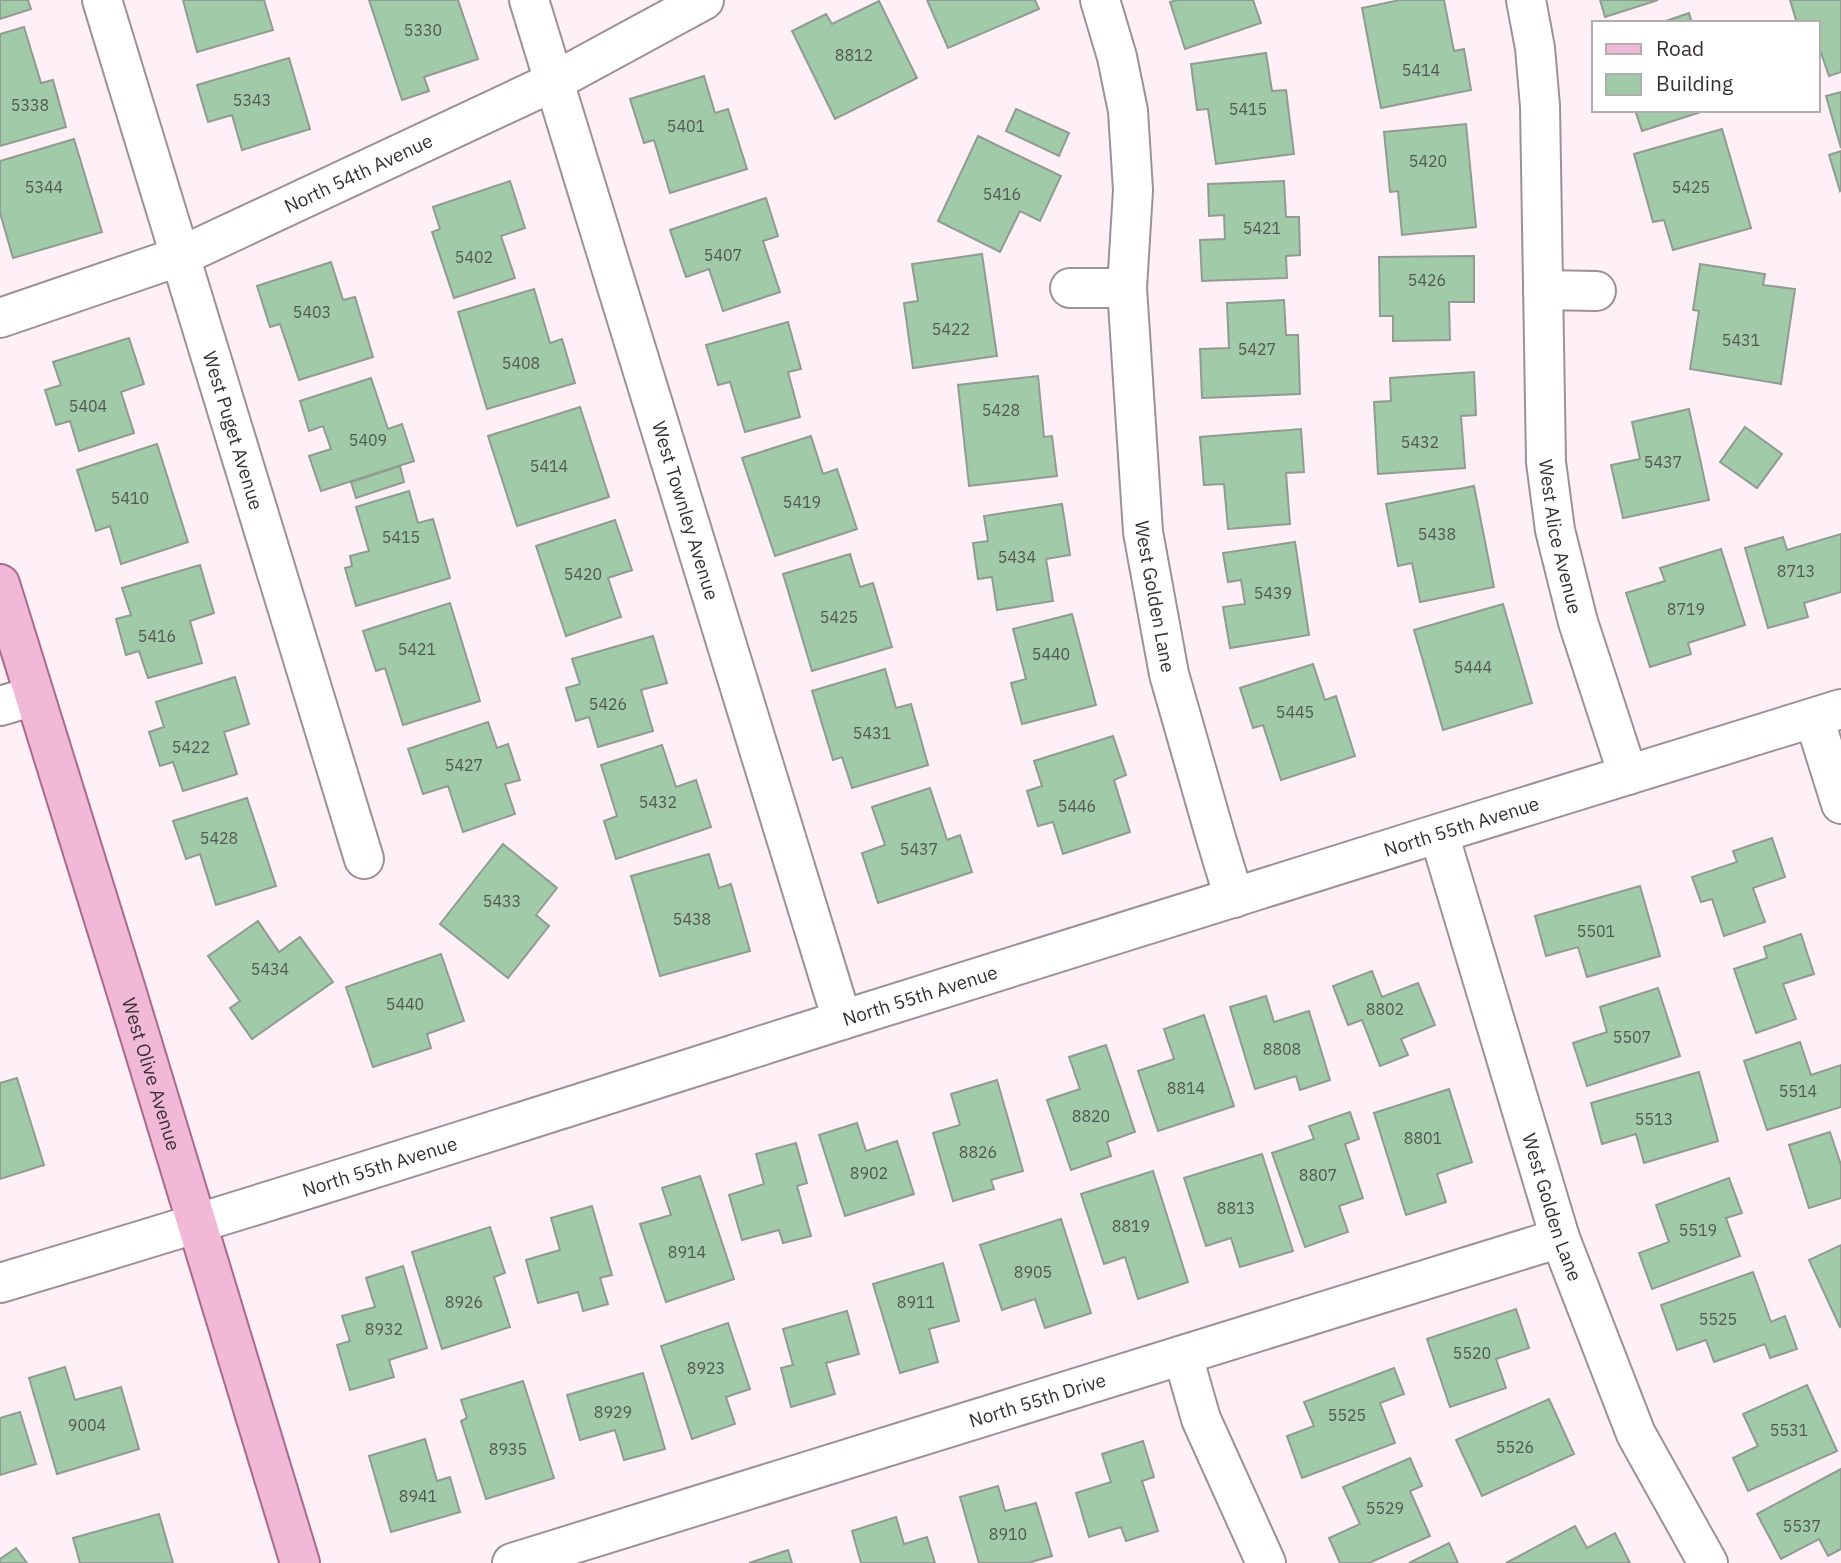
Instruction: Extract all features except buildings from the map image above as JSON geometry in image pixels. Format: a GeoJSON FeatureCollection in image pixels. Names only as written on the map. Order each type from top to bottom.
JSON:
{"type":"FeatureCollection","features":[{"type":"Feature","properties":{"kind":"main road","name":"West Olive Avenue"},"geometry":{"type":"LineString","coordinates":[[0,584],[17,701],[197,1223],[300,1563]]}},
{"type":"Feature","properties":{"kind":"street","name":"West Puget Avenue"},"geometry":{"type":"LineString","coordinates":[[102,0],[364,859]]}},
{"type":"Feature","properties":{"kind":"street","name":"West Townley Avenue"},"geometry":{"type":"LineString","coordinates":[[529,0],[842,1020]]}},
{"type":"Feature","properties":{"kind":"street","name":"North 54th Avenue"},"geometry":{"type":"LineString","coordinates":[[0,318],[181,256],[553,82],[704,0]]}},
{"type":"Feature","properties":{"kind":"street","name":"West Golden Lane"},"geometry":{"type":"LineString","coordinates":[[1100,0],[1117,57],[1128,111],[1133,190],[1127,288],[1143,532],[1169,674],[1234,898]]}},
{"type":"Feature","properties":{"kind":"street","name":"West Alice Avenue"},"geometry":{"type":"LineString","coordinates":[[1526,0],[1535,48],[1540,106],[1546,462],[1555,530],[1578,622],[1628,775]]}},
{"type":"Feature","properties":{"kind":"street"},"geometry":{"type":"LineString","coordinates":[[1070,288],[1127,288]]}},
{"type":"Feature","properties":{"kind":"street"},"geometry":{"type":"LineString","coordinates":[[1543,290],[1596,291]]}},
{"type":"Feature","properties":{"kind":"street"},"geometry":{"type":"LineString","coordinates":[[1827,713],[1841,804]]}},
{"type":"Feature","properties":{"kind":"street","name":"North 55th Avenue"},"geometry":{"type":"LineString","coordinates":[[0,1283],[1827,713]]}},
{"type":"Feature","properties":{"kind":"street","name":"West Golden Lane"},"geometry":{"type":"LineString","coordinates":[[1439,834],[1560,1238],[1636,1434],[1708,1563]]}},
{"type":"Feature","properties":{"kind":"street","name":"North 55th Drive"},"geometry":{"type":"LineString","coordinates":[[512,1563],[1560,1238]]}},
{"type":"Feature","properties":{"kind":"street"},"geometry":{"type":"LineString","coordinates":[[1183,1356],[1201,1419],[1266,1563]]}}]}
